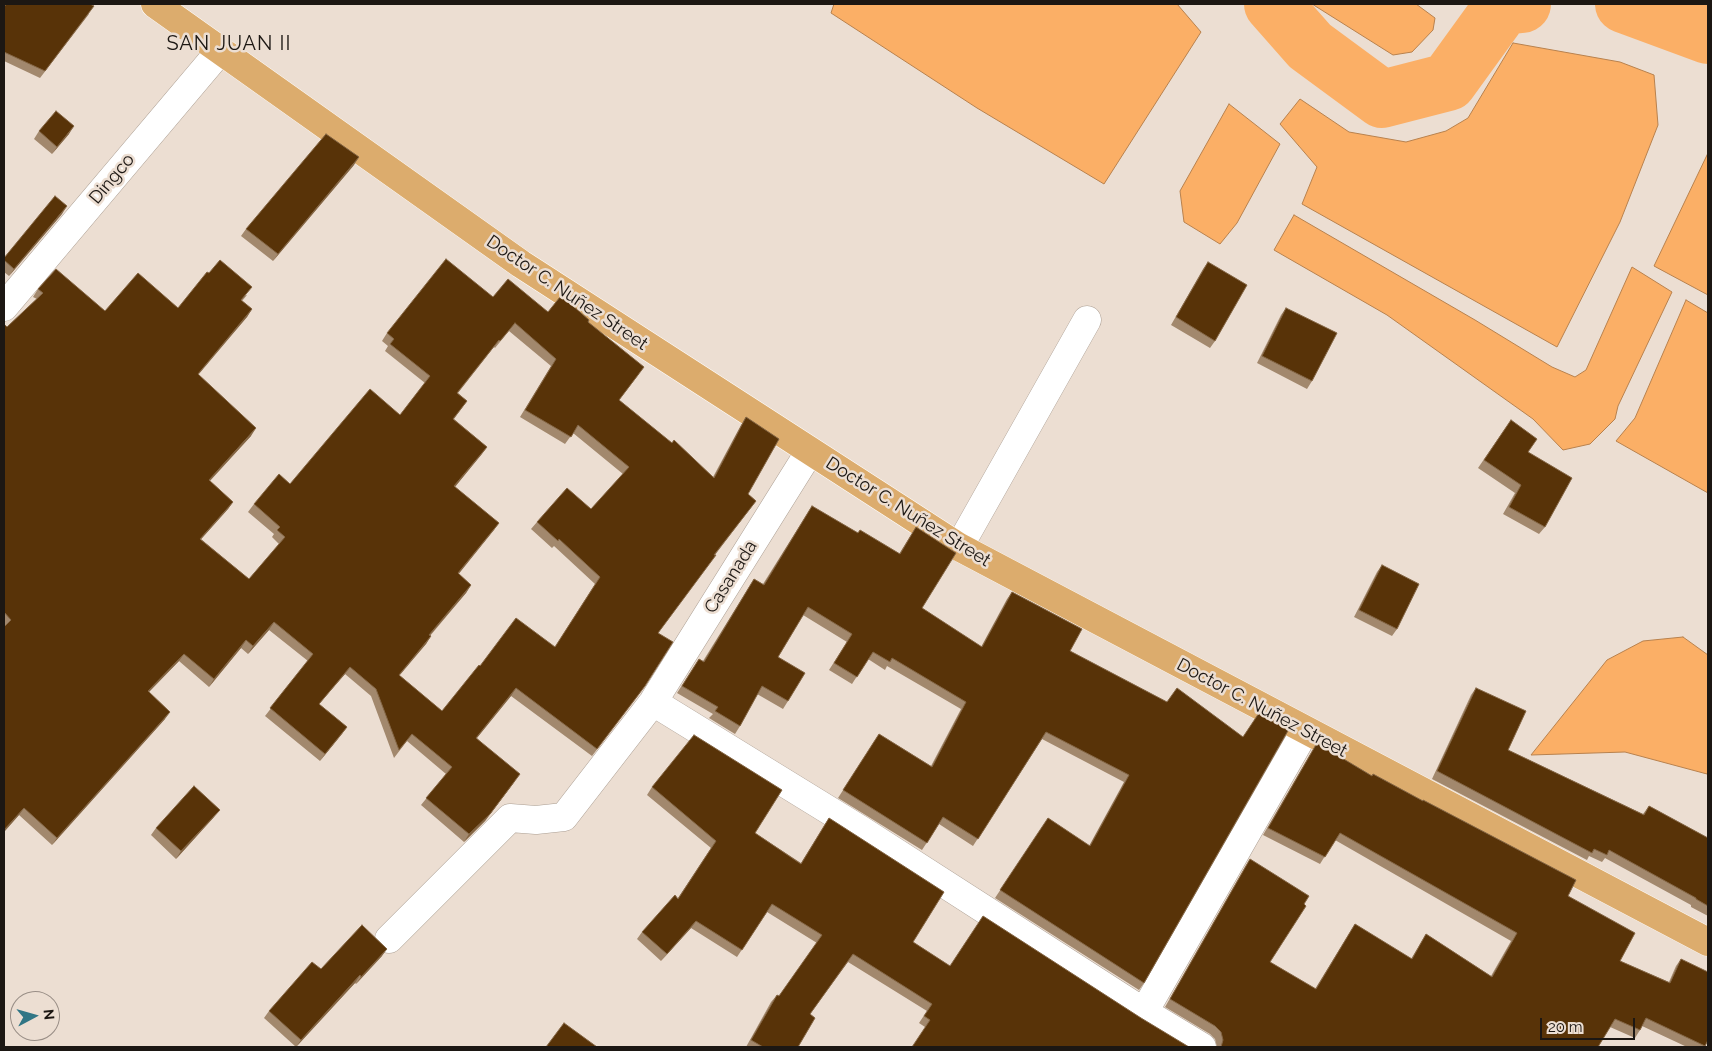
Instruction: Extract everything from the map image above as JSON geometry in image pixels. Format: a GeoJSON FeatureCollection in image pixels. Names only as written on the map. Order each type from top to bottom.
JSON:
{"type":"FeatureCollection","features":[{"type":"Feature","properties":{"kind":"main road","name":"Doctor C. Nuñez Street"},"geometry":{"type":"LineString","coordinates":[[154,4],[521,264],[959,547],[1708,942]]}},
{"type":"Feature","properties":{"kind":"street","name":"Dingco"},"geometry":{"type":"LineString","coordinates":[[4,307],[220,51]]}},
{"type":"Feature","properties":{"kind":"street"},"geometry":{"type":"LineString","coordinates":[[959,547],[1087,320]]}},
{"type":"Feature","properties":{"kind":"street","name":"Casanada"},"geometry":{"type":"LineString","coordinates":[[388,939],[510,818],[536,820],[564,817],[653,702],[810,451]]}},
{"type":"Feature","properties":{"kind":"street"},"geometry":{"type":"LineString","coordinates":[[653,702],[861,830],[1144,1012],[1202,1047]]}},
{"type":"Feature","properties":{"kind":"street"},"geometry":{"type":"LineString","coordinates":[[1144,1012],[1305,731]]}},
{"type":"Feature","properties":{"kind":"shaded area"},"geometry":{"type":"Polygon","coordinates":[[[834,4],[1177,4],[1201,32],[1104,184],[977,108],[831,13],[834,4]]]}},
{"type":"Feature","properties":{"kind":"shaded area"},"geometry":{"type":"Polygon","coordinates":[[[1312,4],[1416,4],[1435,18],[1433,30],[1412,52],[1393,55],[1312,4]]]}},
{"type":"Feature","properties":{"kind":"shaded area"},"geometry":{"type":"Polygon","coordinates":[[[1513,43],[1620,62],[1654,75],[1658,125],[1620,222],[1557,347],[1302,204],[1317,167],[1280,124],[1300,99],[1349,132],[1406,142],[1446,131],[1468,118],[1513,43]]]}},
{"type":"Feature","properties":{"kind":"shaded area"},"geometry":{"type":"Polygon","coordinates":[[[1229,104],[1280,144],[1237,223],[1220,244],[1184,222],[1180,191],[1229,104]]]}},
{"type":"Feature","properties":{"kind":"shaded area"},"geometry":{"type":"Polygon","coordinates":[[[1708,153],[1708,295],[1654,266],[1708,153]]]}},
{"type":"Feature","properties":{"kind":"shaded area"},"geometry":{"type":"Polygon","coordinates":[[[1294,215],[1552,367],[1575,377],[1586,370],[1632,267],[1672,292],[1618,406],[1615,419],[1590,444],[1563,450],[1533,419],[1387,315],[1274,250],[1294,215]]]}},
{"type":"Feature","properties":{"kind":"shaded area"},"geometry":{"type":"Polygon","coordinates":[[[1686,300],[1708,313],[1708,493],[1616,441],[1635,418],[1686,300]]]}},
{"type":"Feature","properties":{"kind":"shaded area"},"geometry":{"type":"Polygon","coordinates":[[[1683,637],[1708,655],[1707,774],[1625,752],[1531,755],[1607,660],[1643,641],[1683,637]]]}},
{"type":"Feature","properties":{"kind":"building"},"geometry":{"type":"Polygon","coordinates":[[[6,4],[90,4],[94,6],[45,71],[4,52],[4,7],[6,4]]]}},
{"type":"Feature","properties":{"kind":"building"},"geometry":{"type":"Polygon","coordinates":[[[56,111],[74,126],[57,147],[39,131],[56,111]]]}},
{"type":"Feature","properties":{"kind":"building"},"geometry":{"type":"Polygon","coordinates":[[[326,134],[359,157],[278,254],[246,229],[326,134]]]}},
{"type":"Feature","properties":{"kind":"building"},"geometry":{"type":"Polygon","coordinates":[[[55,196],[67,206],[14,269],[4,258],[55,196]]]}},
{"type":"Feature","properties":{"kind":"building"},"geometry":{"type":"Polygon","coordinates":[[[446,259],[493,297],[508,279],[548,312],[560,297],[572,305],[589,320],[588,322],[644,367],[619,400],[672,443],[674,440],[714,478],[746,417],[779,439],[748,494],[756,501],[714,555],[716,555],[658,633],[673,642],[645,686],[597,749],[516,688],[476,738],[520,774],[490,814],[469,834],[426,798],[452,767],[412,734],[399,750],[376,689],[350,667],[319,704],[347,727],[325,754],[270,708],[313,654],[274,622],[253,646],[246,640],[214,679],[184,654],[148,691],[170,712],[57,838],[24,808],[4,830],[4,627],[11,620],[4,612],[4,324],[7,327],[43,293],[38,289],[56,269],[105,311],[138,273],[178,308],[207,272],[209,273],[220,260],[252,287],[241,300],[252,309],[198,374],[256,428],[209,480],[233,502],[200,539],[249,579],[285,537],[277,530],[280,527],[254,504],[279,474],[290,484],[370,389],[400,415],[430,376],[390,344],[394,339],[387,333],[446,259]],[[515,323],[457,393],[467,401],[453,419],[487,447],[454,486],[499,523],[458,573],[471,585],[429,635],[431,636],[399,675],[442,711],[480,666],[516,618],[555,647],[600,577],[559,539],[558,541],[537,522],[567,488],[591,509],[629,467],[578,425],[571,437],[525,410],[556,359],[515,323]]]}},
{"type":"Feature","properties":{"kind":"building"},"geometry":{"type":"Polygon","coordinates":[[[1208,262],[1247,285],[1215,341],[1176,317],[1208,262]]]}},
{"type":"Feature","properties":{"kind":"building"},"geometry":{"type":"Polygon","coordinates":[[[1286,308],[1337,333],[1312,381],[1262,356],[1286,308]]]}},
{"type":"Feature","properties":{"kind":"building"},"geometry":{"type":"Polygon","coordinates":[[[1511,420],[1537,439],[1528,452],[1572,478],[1545,527],[1509,507],[1521,485],[1484,460],[1511,420]]]}},
{"type":"Feature","properties":{"kind":"building"},"geometry":{"type":"Polygon","coordinates":[[[812,506],[858,533],[860,530],[900,554],[916,527],[956,553],[922,608],[982,647],[1012,592],[1082,629],[1070,651],[1167,702],[1177,688],[1243,737],[1259,713],[1289,729],[1144,983],[1000,890],[1048,818],[1090,846],[1129,775],[1046,732],[978,839],[943,817],[927,843],[843,790],[879,734],[932,767],[966,702],[892,658],[890,662],[873,652],[857,677],[834,663],[852,634],[808,607],[778,657],[805,673],[788,701],[762,686],[740,726],[715,711],[718,707],[682,686],[699,659],[704,662],[754,579],[764,585],[812,506]]]}},
{"type":"Feature","properties":{"kind":"building"},"geometry":{"type":"Polygon","coordinates":[[[1382,565],[1419,584],[1397,629],[1359,610],[1382,565]]]}},
{"type":"Feature","properties":{"kind":"building"},"geometry":{"type":"Polygon","coordinates":[[[1476,688],[1526,711],[1508,750],[1644,815],[1649,806],[1708,838],[1708,906],[1609,850],[1607,855],[1594,849],[1592,853],[1437,771],[1476,688]]]}},
{"type":"Feature","properties":{"kind":"building"},"geometry":{"type":"Polygon","coordinates":[[[694,735],[782,790],[755,833],[801,864],[829,818],[944,892],[913,942],[950,966],[983,916],[1189,1047],[912,1047],[930,1020],[924,1016],[932,1004],[853,954],[810,1014],[815,1018],[798,1047],[763,1047],[751,1040],[777,995],[779,996],[822,935],[772,904],[742,950],[696,921],[667,954],[642,932],[675,895],[678,899],[716,841],[652,787],[694,735]]]}},
{"type":"Feature","properties":{"kind":"building"},"geometry":{"type":"Polygon","coordinates":[[[1317,743],[1372,776],[1373,774],[1576,880],[1568,896],[1635,933],[1620,961],[1670,983],[1681,959],[1708,972],[1708,1040],[1705,1046],[1646,1018],[1640,1030],[1615,1019],[1598,1047],[1221,1047],[1223,1040],[1221,1032],[1215,1026],[1170,999],[1250,859],[1309,896],[1304,904],[1306,906],[1270,962],[1316,989],[1355,924],[1412,959],[1426,934],[1492,977],[1517,933],[1340,833],[1325,857],[1268,828],[1317,743]]]}},
{"type":"Feature","properties":{"kind":"building"},"geometry":{"type":"Polygon","coordinates":[[[194,786],[220,810],[181,851],[156,828],[194,786]]]}},
{"type":"Feature","properties":{"kind":"building"},"geometry":{"type":"Polygon","coordinates":[[[362,925],[387,949],[361,977],[360,975],[301,1040],[269,1011],[312,962],[321,969],[362,925]]]}},
{"type":"Feature","properties":{"kind":"building"},"geometry":{"type":"Polygon","coordinates":[[[564,1023],[597,1047],[546,1047],[564,1023]]]}},
{"type":"Feature","properties":{"kind":"waterway"},"geometry":{"type":"LineString","coordinates":[[1273,4],[1310,46],[1382,99],[1448,82],[1503,6],[1522,4]]}},
{"type":"Feature","properties":{"kind":"waterway"},"geometry":{"type":"LineString","coordinates":[[1624,4],[1708,35]]}},
{"type":"Feature","properties":{"kind":"district","name":"SAN JUAN II"},"geometry":{"type":"Point","coordinates":[229,44]}}]}
